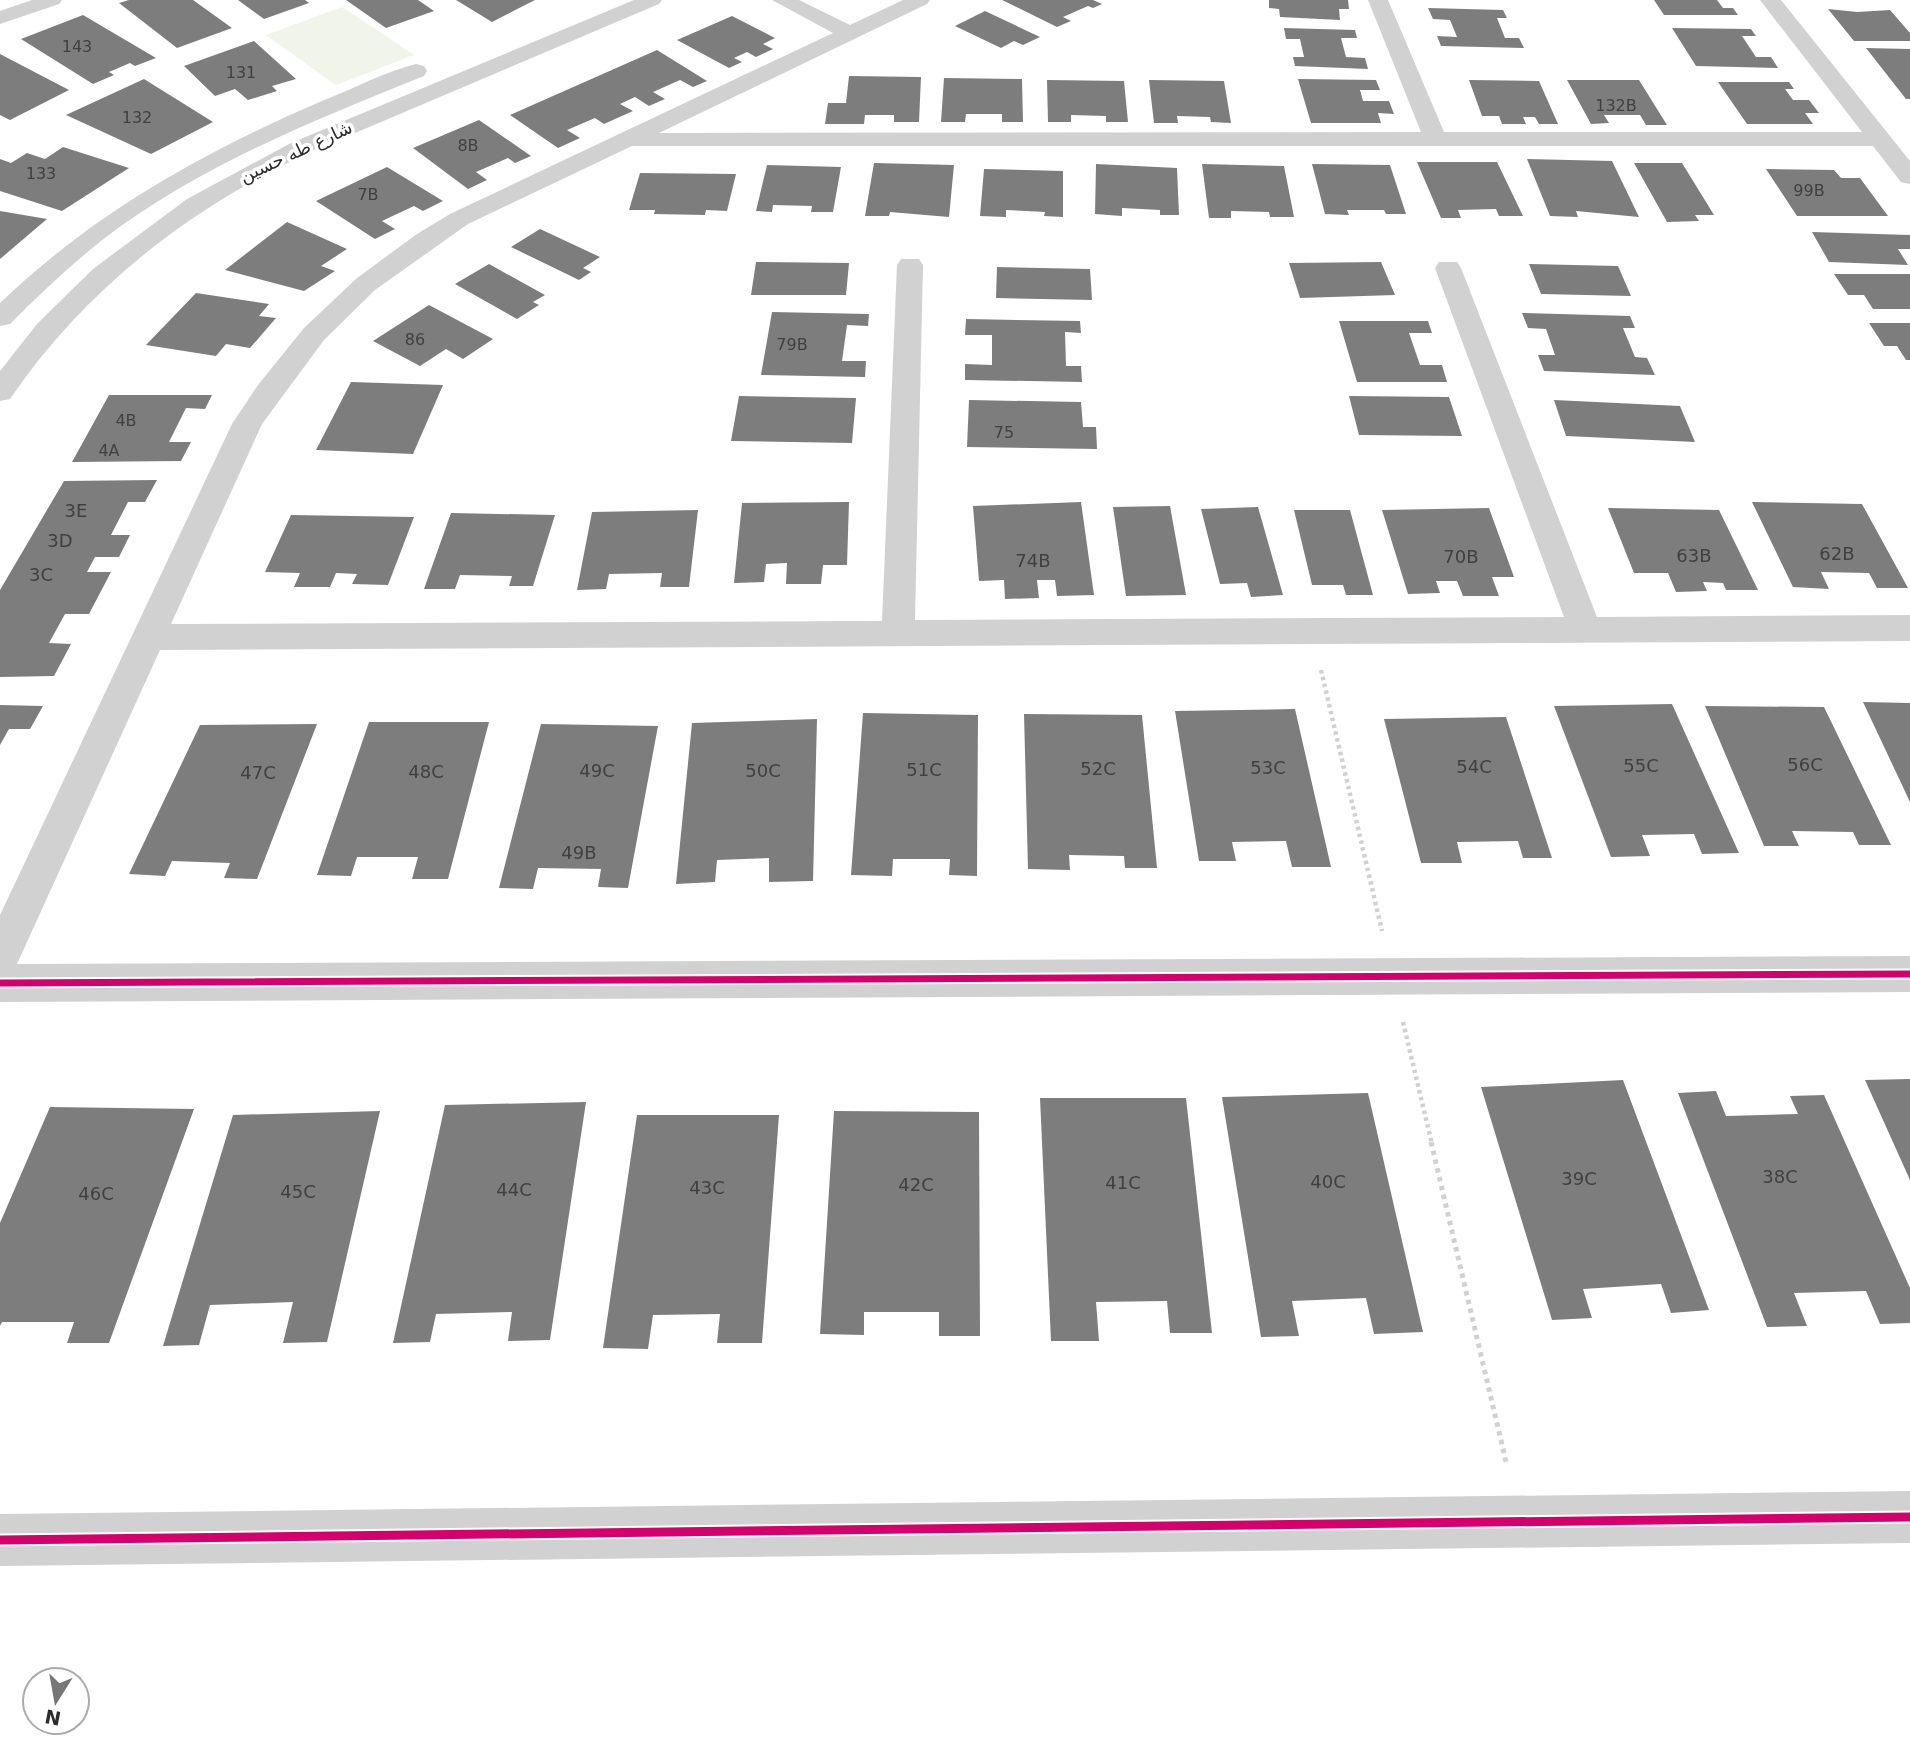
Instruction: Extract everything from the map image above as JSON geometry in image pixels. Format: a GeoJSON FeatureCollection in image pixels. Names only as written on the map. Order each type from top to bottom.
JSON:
{"type":"FeatureCollection","features":[{"type":"Feature","properties":{"kind":"street"},"geometry":{"type":"LineString","coordinates":[[0,18],[52,0]]}},
{"type":"Feature","properties":{"kind":"street","name":"شارع طه حسين"},"geometry":{"type":"LineString","coordinates":[[0,392],[59,317],[112,267],[169,222],[231,183],[370,119],[652,0]]}},
{"type":"Feature","properties":{"kind":"street"},"geometry":{"type":"LineString","coordinates":[[782,0],[850,33]]}},
{"type":"Feature","properties":{"kind":"street"},"geometry":{"type":"LineString","coordinates":[[0,958],[247,424],[291,358],[330,314],[391,263],[447,226],[920,0]]}},
{"type":"Feature","properties":{"kind":"street"},"geometry":{"type":"LineString","coordinates":[[1378,0],[1435,139]]}},
{"type":"Feature","properties":{"kind":"street"},"geometry":{"type":"LineString","coordinates":[[1770,0],[1910,177]]}},
{"type":"Feature","properties":{"kind":"street","name":"شارع طه حسين"},"geometry":{"type":"LineString","coordinates":[[0,318],[66,255],[168,184],[278,127],[437,62]]}},
{"type":"Feature","properties":{"kind":"street"},"geometry":{"type":"LineString","coordinates":[[624,140],[1879,139]]}},
{"type":"Feature","properties":{"kind":"street"},"geometry":{"type":"LineString","coordinates":[[898,634],[911,265]]}},
{"type":"Feature","properties":{"kind":"street"},"geometry":{"type":"LineString","coordinates":[[1448,268],[1584,630]]}},
{"type":"Feature","properties":{"kind":"street"},"geometry":{"type":"LineString","coordinates":[[149,637],[1910,628]]}},
{"type":"Feature","properties":{"kind":"street"},"geometry":{"type":"LineString","coordinates":[[0,983],[1910,974]]}},
{"type":"Feature","properties":{"kind":"street"},"geometry":{"type":"LineString","coordinates":[[0,1540],[1910,1517]]}},
{"type":"Feature","properties":{"kind":"path"},"geometry":{"type":"LineString","coordinates":[[1312,631],[1520,1522]]}},
{"type":"Feature","properties":{"kind":"shaded area"},"geometry":{"type":"Polygon","coordinates":[[[342,7],[414,55],[336,85],[266,35],[342,7]]]}},
{"type":"Feature","properties":{"kind":"building"},"geometry":{"type":"Polygon","coordinates":[[[129,0],[193,0],[232,28],[177,48],[119,3],[129,0]]]}},
{"type":"Feature","properties":{"kind":"building"},"geometry":{"type":"Polygon","coordinates":[[[238,0],[305,0],[309,3],[264,19],[238,0]]]}},
{"type":"Feature","properties":{"kind":"building"},"geometry":{"type":"Polygon","coordinates":[[[346,0],[418,0],[434,11],[386,28],[346,0]]]}},
{"type":"Feature","properties":{"kind":"building"},"geometry":{"type":"Polygon","coordinates":[[[456,0],[535,0],[492,22],[456,0]]]}},
{"type":"Feature","properties":{"kind":"building"},"geometry":{"type":"Polygon","coordinates":[[[1002,0],[1093,0],[1102,4],[1093,8],[1088,6],[1063,17],[1071,21],[1057,27],[1002,0]]]}},
{"type":"Feature","properties":{"kind":"building"},"geometry":{"type":"Polygon","coordinates":[[[1269,0],[1348,0],[1349,9],[1339,9],[1340,20],[1280,17],[1279,9],[1269,8],[1269,0]]]}},
{"type":"Feature","properties":{"kind":"building"},"geometry":{"type":"Polygon","coordinates":[[[1654,0],[1717,0],[1723,8],[1733,8],[1738,15],[1664,15],[1654,0]]]}},
{"type":"Feature","properties":{"kind":"building"},"geometry":{"type":"Polygon","coordinates":[[[1428,8],[1503,10],[1507,18],[1497,18],[1505,38],[1519,38],[1524,48],[1441,46],[1437,36],[1457,37],[1450,20],[1433,19],[1428,8]]]}},
{"type":"Feature","properties":{"kind":"building"},"geometry":{"type":"Polygon","coordinates":[[[1828,9],[1857,12],[1890,10],[1910,33],[1910,41],[1854,41],[1828,9]]]}},
{"type":"Feature","properties":{"kind":"building"},"geometry":{"type":"Polygon","coordinates":[[[985,11],[1040,37],[1023,45],[1014,41],[1001,48],[955,26],[985,11]]]}},
{"type":"Feature","properties":{"kind":"building"},"geometry":{"type":"Polygon","coordinates":[[[83,15],[156,58],[135,66],[130,63],[109,72],[114,75],[93,84],[21,39],[83,15]]]}},
{"type":"Feature","properties":{"kind":"building"},"geometry":{"type":"Polygon","coordinates":[[[732,16],[775,38],[763,44],[773,49],[756,57],[747,52],[734,58],[742,62],[729,68],[677,40],[732,16]]]}},
{"type":"Feature","properties":{"kind":"building"},"geometry":{"type":"Polygon","coordinates":[[[1284,28],[1355,30],[1357,38],[1341,38],[1346,57],[1365,58],[1368,69],[1295,66],[1293,57],[1304,57],[1300,39],[1286,39],[1284,28]]]}},
{"type":"Feature","properties":{"kind":"building"},"geometry":{"type":"Polygon","coordinates":[[[1672,28],[1751,29],[1756,36],[1742,36],[1756,57],[1771,57],[1778,68],[1696,66],[1672,28]]]}},
{"type":"Feature","properties":{"kind":"building"},"geometry":{"type":"Polygon","coordinates":[[[254,41],[296,79],[272,86],[277,91],[248,100],[235,89],[215,96],[184,66],[254,41]]]}},
{"type":"Feature","properties":{"kind":"building"},"geometry":{"type":"Polygon","coordinates":[[[1866,48],[1910,49],[1910,99],[1906,99],[1866,48]]]}},
{"type":"Feature","properties":{"kind":"building"},"geometry":{"type":"Polygon","coordinates":[[[657,50],[707,81],[693,87],[680,80],[653,92],[665,99],[649,106],[635,97],[620,104],[633,111],[604,124],[595,118],[567,130],[580,138],[558,148],[510,115],[657,50]]]}},
{"type":"Feature","properties":{"kind":"building"},"geometry":{"type":"Polygon","coordinates":[[[0,54],[69,90],[10,120],[0,115],[0,54]]]}},
{"type":"Feature","properties":{"kind":"building"},"geometry":{"type":"Polygon","coordinates":[[[849,76],[921,77],[919,122],[894,122],[894,115],[865,115],[864,124],[825,124],[828,103],[846,103],[849,76]]]}},
{"type":"Feature","properties":{"kind":"building"},"geometry":{"type":"Polygon","coordinates":[[[944,78],[1022,79],[1023,122],[1002,122],[1002,114],[966,114],[965,122],[941,122],[944,78]]]}},
{"type":"Feature","properties":{"kind":"building"},"geometry":{"type":"Polygon","coordinates":[[[144,79],[213,122],[151,154],[66,115],[144,79]]]}},
{"type":"Feature","properties":{"kind":"building"},"geometry":{"type":"Polygon","coordinates":[[[1298,79],[1376,80],[1380,90],[1360,90],[1363,101],[1389,101],[1394,114],[1378,113],[1381,123],[1311,123],[1298,79]]]}},
{"type":"Feature","properties":{"kind":"building"},"geometry":{"type":"Polygon","coordinates":[[[1047,80],[1124,81],[1128,122],[1106,122],[1106,116],[1071,115],[1071,122],[1048,122],[1047,80]]]}},
{"type":"Feature","properties":{"kind":"building"},"geometry":{"type":"Polygon","coordinates":[[[1149,80],[1224,81],[1231,123],[1211,122],[1210,117],[1177,116],[1178,123],[1154,123],[1149,80]]]}},
{"type":"Feature","properties":{"kind":"building"},"geometry":{"type":"Polygon","coordinates":[[[1469,80],[1539,81],[1558,124],[1539,124],[1535,117],[1523,117],[1526,124],[1502,124],[1499,116],[1482,116],[1469,80]]]}},
{"type":"Feature","properties":{"kind":"building"},"geometry":{"type":"Polygon","coordinates":[[[1567,80],[1639,80],[1667,125],[1646,125],[1640,115],[1604,115],[1609,123],[1591,124],[1567,80]]]}},
{"type":"Feature","properties":{"kind":"building"},"geometry":{"type":"Polygon","coordinates":[[[1718,82],[1789,82],[1794,89],[1785,89],[1793,100],[1809,100],[1819,113],[1805,113],[1813,124],[1747,124],[1718,82]]]}},
{"type":"Feature","properties":{"kind":"building"},"geometry":{"type":"Polygon","coordinates":[[[479,120],[531,156],[515,163],[508,158],[476,172],[487,180],[468,189],[413,148],[479,120]]]}},
{"type":"Feature","properties":{"kind":"building"},"geometry":{"type":"Polygon","coordinates":[[[63,147],[129,168],[62,211],[0,191],[0,159],[11,163],[27,153],[45,159],[63,147]]]}},
{"type":"Feature","properties":{"kind":"building"},"geometry":{"type":"Polygon","coordinates":[[[1527,159],[1612,161],[1639,217],[1576,211],[1578,217],[1550,216],[1527,159]]]}},
{"type":"Feature","properties":{"kind":"building"},"geometry":{"type":"Polygon","coordinates":[[[1417,162],[1497,162],[1523,216],[1499,216],[1496,209],[1458,210],[1461,218],[1441,218],[1417,162]]]}},
{"type":"Feature","properties":{"kind":"building"},"geometry":{"type":"Polygon","coordinates":[[[874,163],[954,165],[949,217],[890,212],[889,216],[865,216],[874,163]]]}},
{"type":"Feature","properties":{"kind":"building"},"geometry":{"type":"Polygon","coordinates":[[[1634,163],[1682,163],[1714,215],[1695,215],[1699,221],[1667,222],[1634,163]]]}},
{"type":"Feature","properties":{"kind":"building"},"geometry":{"type":"Polygon","coordinates":[[[1096,164],[1177,168],[1179,215],[1160,215],[1160,210],[1122,208],[1122,216],[1095,214],[1096,164]]]}},
{"type":"Feature","properties":{"kind":"building"},"geometry":{"type":"Polygon","coordinates":[[[1202,164],[1284,166],[1294,217],[1270,217],[1269,212],[1231,211],[1231,218],[1209,218],[1202,164]]]}},
{"type":"Feature","properties":{"kind":"building"},"geometry":{"type":"Polygon","coordinates":[[[1312,164],[1390,165],[1406,214],[1386,214],[1384,210],[1347,210],[1349,215],[1325,214],[1312,164]]]}},
{"type":"Feature","properties":{"kind":"building"},"geometry":{"type":"Polygon","coordinates":[[[767,165],[841,167],[833,212],[811,212],[812,206],[773,205],[772,212],[756,211],[767,165]]]}},
{"type":"Feature","properties":{"kind":"building"},"geometry":{"type":"Polygon","coordinates":[[[387,167],[443,201],[423,211],[414,206],[382,221],[395,229],[375,239],[316,201],[387,167]]]}},
{"type":"Feature","properties":{"kind":"building"},"geometry":{"type":"Polygon","coordinates":[[[984,169],[1063,171],[1063,217],[1044,216],[1045,212],[1006,210],[1006,217],[980,216],[984,169]]]}},
{"type":"Feature","properties":{"kind":"building"},"geometry":{"type":"Polygon","coordinates":[[[1766,169],[1834,170],[1841,178],[1860,178],[1888,216],[1797,216],[1766,169]]]}},
{"type":"Feature","properties":{"kind":"building"},"geometry":{"type":"Polygon","coordinates":[[[640,173],[736,174],[727,211],[706,210],[705,215],[654,214],[655,210],[629,210],[640,173]]]}},
{"type":"Feature","properties":{"kind":"building"},"geometry":{"type":"Polygon","coordinates":[[[0,211],[47,219],[0,259],[0,211]]]}},
{"type":"Feature","properties":{"kind":"building"},"geometry":{"type":"Polygon","coordinates":[[[287,222],[347,249],[321,266],[335,271],[304,291],[225,270],[287,222]]]}},
{"type":"Feature","properties":{"kind":"building"},"geometry":{"type":"Polygon","coordinates":[[[540,229],[600,257],[583,268],[591,272],[579,280],[511,247],[540,229]]]}},
{"type":"Feature","properties":{"kind":"building"},"geometry":{"type":"Polygon","coordinates":[[[1812,232],[1910,235],[1910,249],[1898,249],[1908,265],[1829,262],[1812,232]]]}},
{"type":"Feature","properties":{"kind":"building"},"geometry":{"type":"Polygon","coordinates":[[[756,262],[849,263],[846,295],[751,295],[756,262]]]}},
{"type":"Feature","properties":{"kind":"building"},"geometry":{"type":"Polygon","coordinates":[[[1381,262],[1395,295],[1300,298],[1289,263],[1381,262]]]}},
{"type":"Feature","properties":{"kind":"building"},"geometry":{"type":"Polygon","coordinates":[[[489,264],[545,295],[533,302],[539,305],[517,319],[455,284],[489,264]]]}},
{"type":"Feature","properties":{"kind":"building"},"geometry":{"type":"Polygon","coordinates":[[[1529,264],[1618,266],[1631,296],[1541,294],[1529,264]]]}},
{"type":"Feature","properties":{"kind":"building"},"geometry":{"type":"Polygon","coordinates":[[[997,267],[1090,269],[1092,300],[996,298],[997,267]]]}},
{"type":"Feature","properties":{"kind":"building"},"geometry":{"type":"Polygon","coordinates":[[[1834,274],[1910,274],[1910,309],[1873,309],[1864,295],[1848,295],[1834,274]]]}},
{"type":"Feature","properties":{"kind":"building"},"geometry":{"type":"Polygon","coordinates":[[[196,293],[269,304],[259,316],[276,318],[250,348],[226,344],[216,356],[146,345],[196,293]]]}},
{"type":"Feature","properties":{"kind":"building"},"geometry":{"type":"Polygon","coordinates":[[[429,305],[493,339],[463,359],[446,349],[420,366],[373,341],[429,305]]]}},
{"type":"Feature","properties":{"kind":"building"},"geometry":{"type":"Polygon","coordinates":[[[772,312],[869,314],[868,326],[847,325],[842,361],[866,361],[865,377],[761,375],[772,312]]]}},
{"type":"Feature","properties":{"kind":"building"},"geometry":{"type":"Polygon","coordinates":[[[1522,313],[1630,316],[1635,328],[1623,328],[1635,357],[1647,358],[1655,375],[1544,371],[1538,355],[1555,355],[1546,329],[1528,328],[1522,313]]]}},
{"type":"Feature","properties":{"kind":"building"},"geometry":{"type":"Polygon","coordinates":[[[966,319],[1080,321],[1081,333],[1065,332],[1066,366],[1081,366],[1082,382],[965,380],[965,364],[992,365],[992,335],[965,335],[966,319]]]}},
{"type":"Feature","properties":{"kind":"building"},"geometry":{"type":"Polygon","coordinates":[[[1339,321],[1428,321],[1432,333],[1409,333],[1420,365],[1442,365],[1447,382],[1357,382],[1339,321]]]}},
{"type":"Feature","properties":{"kind":"building"},"geometry":{"type":"Polygon","coordinates":[[[1869,323],[1910,323],[1910,360],[1906,360],[1897,346],[1884,346],[1869,323]]]}},
{"type":"Feature","properties":{"kind":"building"},"geometry":{"type":"Polygon","coordinates":[[[351,382],[443,385],[413,454],[316,450],[351,382]]]}},
{"type":"Feature","properties":{"kind":"building"},"geometry":{"type":"Polygon","coordinates":[[[109,395],[212,395],[205,409],[186,408],[169,442],[191,442],[181,461],[72,462],[109,395]]]}},
{"type":"Feature","properties":{"kind":"building"},"geometry":{"type":"Polygon","coordinates":[[[739,396],[856,398],[852,443],[731,441],[739,396]]]}},
{"type":"Feature","properties":{"kind":"building"},"geometry":{"type":"Polygon","coordinates":[[[1349,396],[1449,397],[1462,436],[1359,435],[1349,396]]]}},
{"type":"Feature","properties":{"kind":"building"},"geometry":{"type":"Polygon","coordinates":[[[969,400],[1081,402],[1083,427],[1096,427],[1097,449],[967,447],[969,400]]]}},
{"type":"Feature","properties":{"kind":"building"},"geometry":{"type":"Polygon","coordinates":[[[1554,400],[1680,406],[1695,442],[1566,436],[1554,400]]]}},
{"type":"Feature","properties":{"kind":"building"},"geometry":{"type":"Polygon","coordinates":[[[157,480],[145,502],[128,502],[111,535],[130,535],[119,557],[95,557],[87,572],[111,572],[89,614],[65,614],[49,643],[71,644],[54,676],[0,677],[0,590],[64,481],[157,480]]]}},
{"type":"Feature","properties":{"kind":"building"},"geometry":{"type":"Polygon","coordinates":[[[849,502],[847,565],[823,565],[821,584],[786,584],[787,563],[766,564],[764,582],[734,583],[742,503],[849,502]]]}},
{"type":"Feature","properties":{"kind":"building"},"geometry":{"type":"Polygon","coordinates":[[[1081,502],[1094,595],[1057,596],[1055,580],[1037,580],[1039,598],[1005,599],[1004,580],[979,581],[973,506],[1081,502]]]}},
{"type":"Feature","properties":{"kind":"building"},"geometry":{"type":"Polygon","coordinates":[[[1752,502],[1862,504],[1908,588],[1877,588],[1869,573],[1821,572],[1829,589],[1793,587],[1752,502]]]}},
{"type":"Feature","properties":{"kind":"building"},"geometry":{"type":"Polygon","coordinates":[[[1170,506],[1186,595],[1126,596],[1113,507],[1170,506]]]}},
{"type":"Feature","properties":{"kind":"building"},"geometry":{"type":"Polygon","coordinates":[[[1258,507],[1283,595],[1251,597],[1247,583],[1220,584],[1201,509],[1258,507]]]}},
{"type":"Feature","properties":{"kind":"building"},"geometry":{"type":"Polygon","coordinates":[[[1489,508],[1514,577],[1492,577],[1499,596],[1463,596],[1457,581],[1436,581],[1440,593],[1408,594],[1382,510],[1489,508]]]}},
{"type":"Feature","properties":{"kind":"building"},"geometry":{"type":"Polygon","coordinates":[[[1608,508],[1719,510],[1758,590],[1726,590],[1723,583],[1703,582],[1707,591],[1676,592],[1668,573],[1634,573],[1608,508]]]}},
{"type":"Feature","properties":{"kind":"building"},"geometry":{"type":"Polygon","coordinates":[[[698,510],[689,587],[660,587],[662,573],[609,574],[606,589],[577,590],[592,512],[698,510]]]}},
{"type":"Feature","properties":{"kind":"building"},"geometry":{"type":"Polygon","coordinates":[[[1294,510],[1350,510],[1373,595],[1346,595],[1343,585],[1312,585],[1294,510]]]}},
{"type":"Feature","properties":{"kind":"building"},"geometry":{"type":"Polygon","coordinates":[[[451,513],[555,515],[533,586],[509,586],[512,576],[460,575],[455,589],[424,589],[451,513]]]}},
{"type":"Feature","properties":{"kind":"building"},"geometry":{"type":"Polygon","coordinates":[[[291,515],[414,517],[388,585],[352,584],[357,574],[336,573],[330,587],[294,587],[300,573],[265,572],[291,515]]]}},
{"type":"Feature","properties":{"kind":"building"},"geometry":{"type":"Polygon","coordinates":[[[1863,702],[1910,703],[1910,802],[1863,702]]]}},
{"type":"Feature","properties":{"kind":"building"},"geometry":{"type":"Polygon","coordinates":[[[1672,704],[1739,853],[1702,854],[1694,834],[1642,835],[1650,856],[1611,857],[1554,706],[1672,704]]]}},
{"type":"Feature","properties":{"kind":"building"},"geometry":{"type":"Polygon","coordinates":[[[0,705],[43,706],[30,729],[9,729],[0,745],[0,705]]]}},
{"type":"Feature","properties":{"kind":"building"},"geometry":{"type":"Polygon","coordinates":[[[1705,706],[1824,707],[1891,845],[1859,845],[1853,832],[1792,831],[1799,846],[1764,846],[1705,706]]]}},
{"type":"Feature","properties":{"kind":"building"},"geometry":{"type":"Polygon","coordinates":[[[1295,709],[1331,867],[1292,867],[1286,841],[1232,842],[1236,861],[1199,861],[1175,711],[1295,709]]]}},
{"type":"Feature","properties":{"kind":"building"},"geometry":{"type":"Polygon","coordinates":[[[863,713],[978,715],[977,876],[949,875],[950,859],[893,859],[892,876],[851,875],[863,713]]]}},
{"type":"Feature","properties":{"kind":"building"},"geometry":{"type":"Polygon","coordinates":[[[1024,714],[1142,715],[1157,868],[1125,868],[1124,856],[1069,855],[1070,870],[1028,869],[1024,714]]]}},
{"type":"Feature","properties":{"kind":"building"},"geometry":{"type":"Polygon","coordinates":[[[1506,717],[1552,858],[1523,858],[1518,841],[1457,842],[1462,863],[1421,863],[1384,719],[1506,717]]]}},
{"type":"Feature","properties":{"kind":"building"},"geometry":{"type":"Polygon","coordinates":[[[817,719],[813,881],[769,882],[769,858],[717,860],[715,882],[676,884],[692,723],[817,719]]]}},
{"type":"Feature","properties":{"kind":"building"},"geometry":{"type":"Polygon","coordinates":[[[369,722],[489,722],[448,879],[412,879],[418,857],[357,857],[351,876],[317,875],[369,722]]]}},
{"type":"Feature","properties":{"kind":"building"},"geometry":{"type":"Polygon","coordinates":[[[317,724],[257,879],[224,878],[230,863],[172,861],[165,876],[129,874],[200,725],[317,724]]]}},
{"type":"Feature","properties":{"kind":"building"},"geometry":{"type":"Polygon","coordinates":[[[541,724],[658,726],[628,888],[598,887],[601,869],[538,868],[533,889],[499,888],[541,724]]]}},
{"type":"Feature","properties":{"kind":"building"},"geometry":{"type":"Polygon","coordinates":[[[1910,1079],[1910,1180],[1865,1080],[1910,1079]]]}},
{"type":"Feature","properties":{"kind":"building"},"geometry":{"type":"Polygon","coordinates":[[[1623,1080],[1709,1310],[1671,1313],[1661,1284],[1583,1289],[1592,1318],[1552,1320],[1481,1087],[1623,1080]]]}},
{"type":"Feature","properties":{"kind":"building"},"geometry":{"type":"Polygon","coordinates":[[[1716,1091],[1726,1116],[1798,1114],[1790,1096],[1824,1095],[1910,1288],[1910,1323],[1880,1324],[1866,1291],[1794,1293],[1807,1326],[1767,1327],[1678,1093],[1716,1091]]]}},
{"type":"Feature","properties":{"kind":"building"},"geometry":{"type":"Polygon","coordinates":[[[1368,1093],[1423,1332],[1374,1334],[1366,1298],[1292,1301],[1299,1336],[1261,1337],[1222,1097],[1368,1093]]]}},
{"type":"Feature","properties":{"kind":"building"},"geometry":{"type":"Polygon","coordinates":[[[1040,1098],[1186,1098],[1212,1333],[1170,1333],[1167,1301],[1096,1302],[1099,1341],[1051,1341],[1040,1098]]]}},
{"type":"Feature","properties":{"kind":"building"},"geometry":{"type":"Polygon","coordinates":[[[586,1102],[550,1340],[508,1341],[512,1312],[436,1314],[430,1342],[393,1343],[445,1105],[586,1102]]]}},
{"type":"Feature","properties":{"kind":"building"},"geometry":{"type":"Polygon","coordinates":[[[50,1107],[194,1109],[109,1343],[67,1343],[74,1322],[2,1322],[0,1326],[0,1223],[50,1107]]]}},
{"type":"Feature","properties":{"kind":"building"},"geometry":{"type":"Polygon","coordinates":[[[380,1111],[327,1342],[283,1343],[293,1302],[210,1305],[199,1345],[163,1346],[233,1115],[380,1111]]]}},
{"type":"Feature","properties":{"kind":"building"},"geometry":{"type":"Polygon","coordinates":[[[834,1111],[979,1112],[980,1336],[939,1336],[939,1312],[864,1312],[864,1335],[820,1334],[834,1111]]]}},
{"type":"Feature","properties":{"kind":"building"},"geometry":{"type":"Polygon","coordinates":[[[637,1115],[779,1115],[762,1343],[717,1343],[720,1314],[653,1315],[648,1349],[603,1348],[637,1115]]]}},
{"type":"Feature","properties":{"kind":"cycle path"},"geometry":{"type":"LineString","coordinates":[[0,983],[1910,974]]}},
{"type":"Feature","properties":{"kind":"cycle path"},"geometry":{"type":"LineString","coordinates":[[0,1540],[1910,1517]]}}]}
